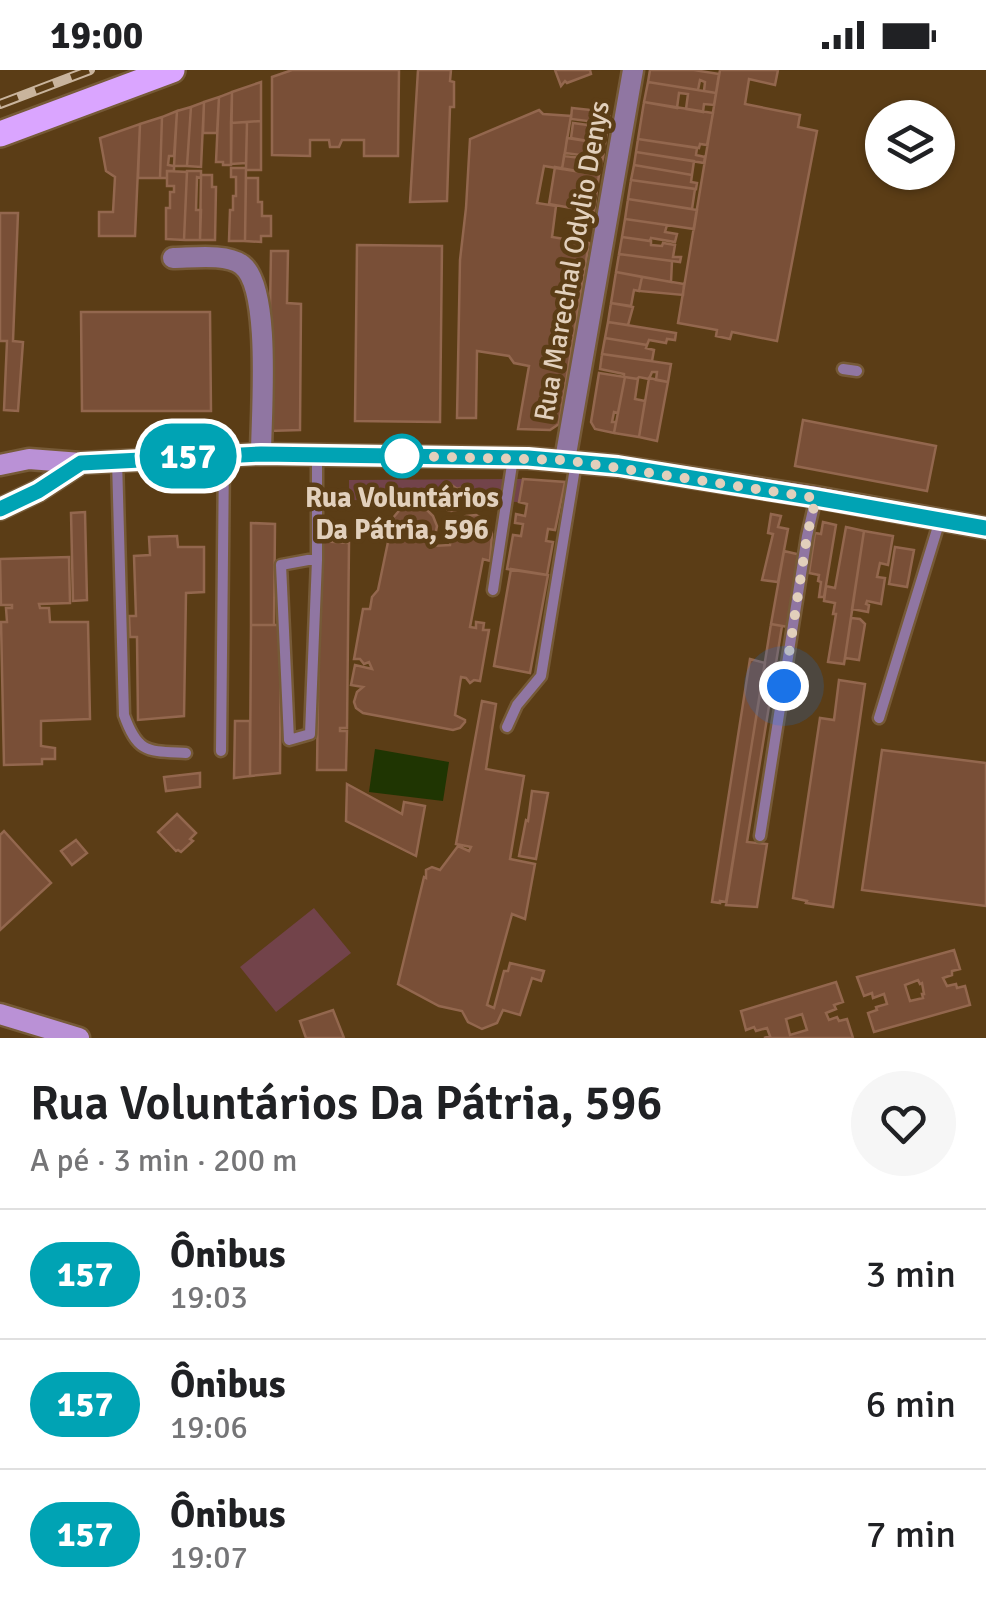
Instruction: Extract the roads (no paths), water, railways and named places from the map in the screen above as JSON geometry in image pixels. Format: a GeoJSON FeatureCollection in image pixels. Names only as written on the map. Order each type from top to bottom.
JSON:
{"type":"FeatureCollection","features":[{"type":"Feature","properties":{"kind":"main road"},"geometry":{"type":"LineString","coordinates":[[0,134],[172,70]]}},
{"type":"Feature","properties":{"kind":"main road"},"geometry":{"type":"LineString","coordinates":[[0,464],[261,454],[570,461],[986,528]]}},
{"type":"Feature","properties":{"kind":"main road"},"geometry":{"type":"LineString","coordinates":[[0,509],[38,491],[81,463]]}},
{"type":"Feature","properties":{"kind":"main road"},"geometry":{"type":"LineString","coordinates":[[0,1014],[34,1032],[80,1038]]}},
{"type":"Feature","properties":{"kind":"street","name":"Rua Marechal Odylio Denys"},"geometry":{"type":"LineString","coordinates":[[570,461],[632,70]]}},
{"type":"Feature","properties":{"kind":"street"},"geometry":{"type":"LineString","coordinates":[[173,258],[233,261],[251,276],[261,320],[261,454]]}},
{"type":"Feature","properties":{"kind":"lane"},"geometry":{"type":"LineString","coordinates":[[844,368],[857,372]]}},
{"type":"Feature","properties":{"kind":"lane"},"geometry":{"type":"LineString","coordinates":[[221,750],[224,455]]}},
{"type":"Feature","properties":{"kind":"lane"},"geometry":{"type":"LineString","coordinates":[[316,455],[318,560],[310,734],[289,740],[281,565],[318,560]]}},
{"type":"Feature","properties":{"kind":"lane"},"geometry":{"type":"LineString","coordinates":[[493,590],[513,458]]}},
{"type":"Feature","properties":{"kind":"lane"},"geometry":{"type":"LineString","coordinates":[[117,460],[124,716],[132,738],[140,746],[186,752]]}},
{"type":"Feature","properties":{"kind":"lane"},"geometry":{"type":"LineString","coordinates":[[507,727],[517,705],[540,676],[570,461]]}},
{"type":"Feature","properties":{"kind":"lane"},"geometry":{"type":"LineString","coordinates":[[760,836],[816,498]]}},
{"type":"Feature","properties":{"kind":"lane"},"geometry":{"type":"LineString","coordinates":[[879,718],[940,520]]}},
{"type":"Feature","properties":{"kind":"railway"},"geometry":{"type":"LineString","coordinates":[[0,104],[90,70]]}},
{"type":"Feature","properties":{"kind":"place","name":"Rua Voluntários Da Pátria, 596"},"geometry":{"type":"Point","coordinates":[402,456]}}]}
